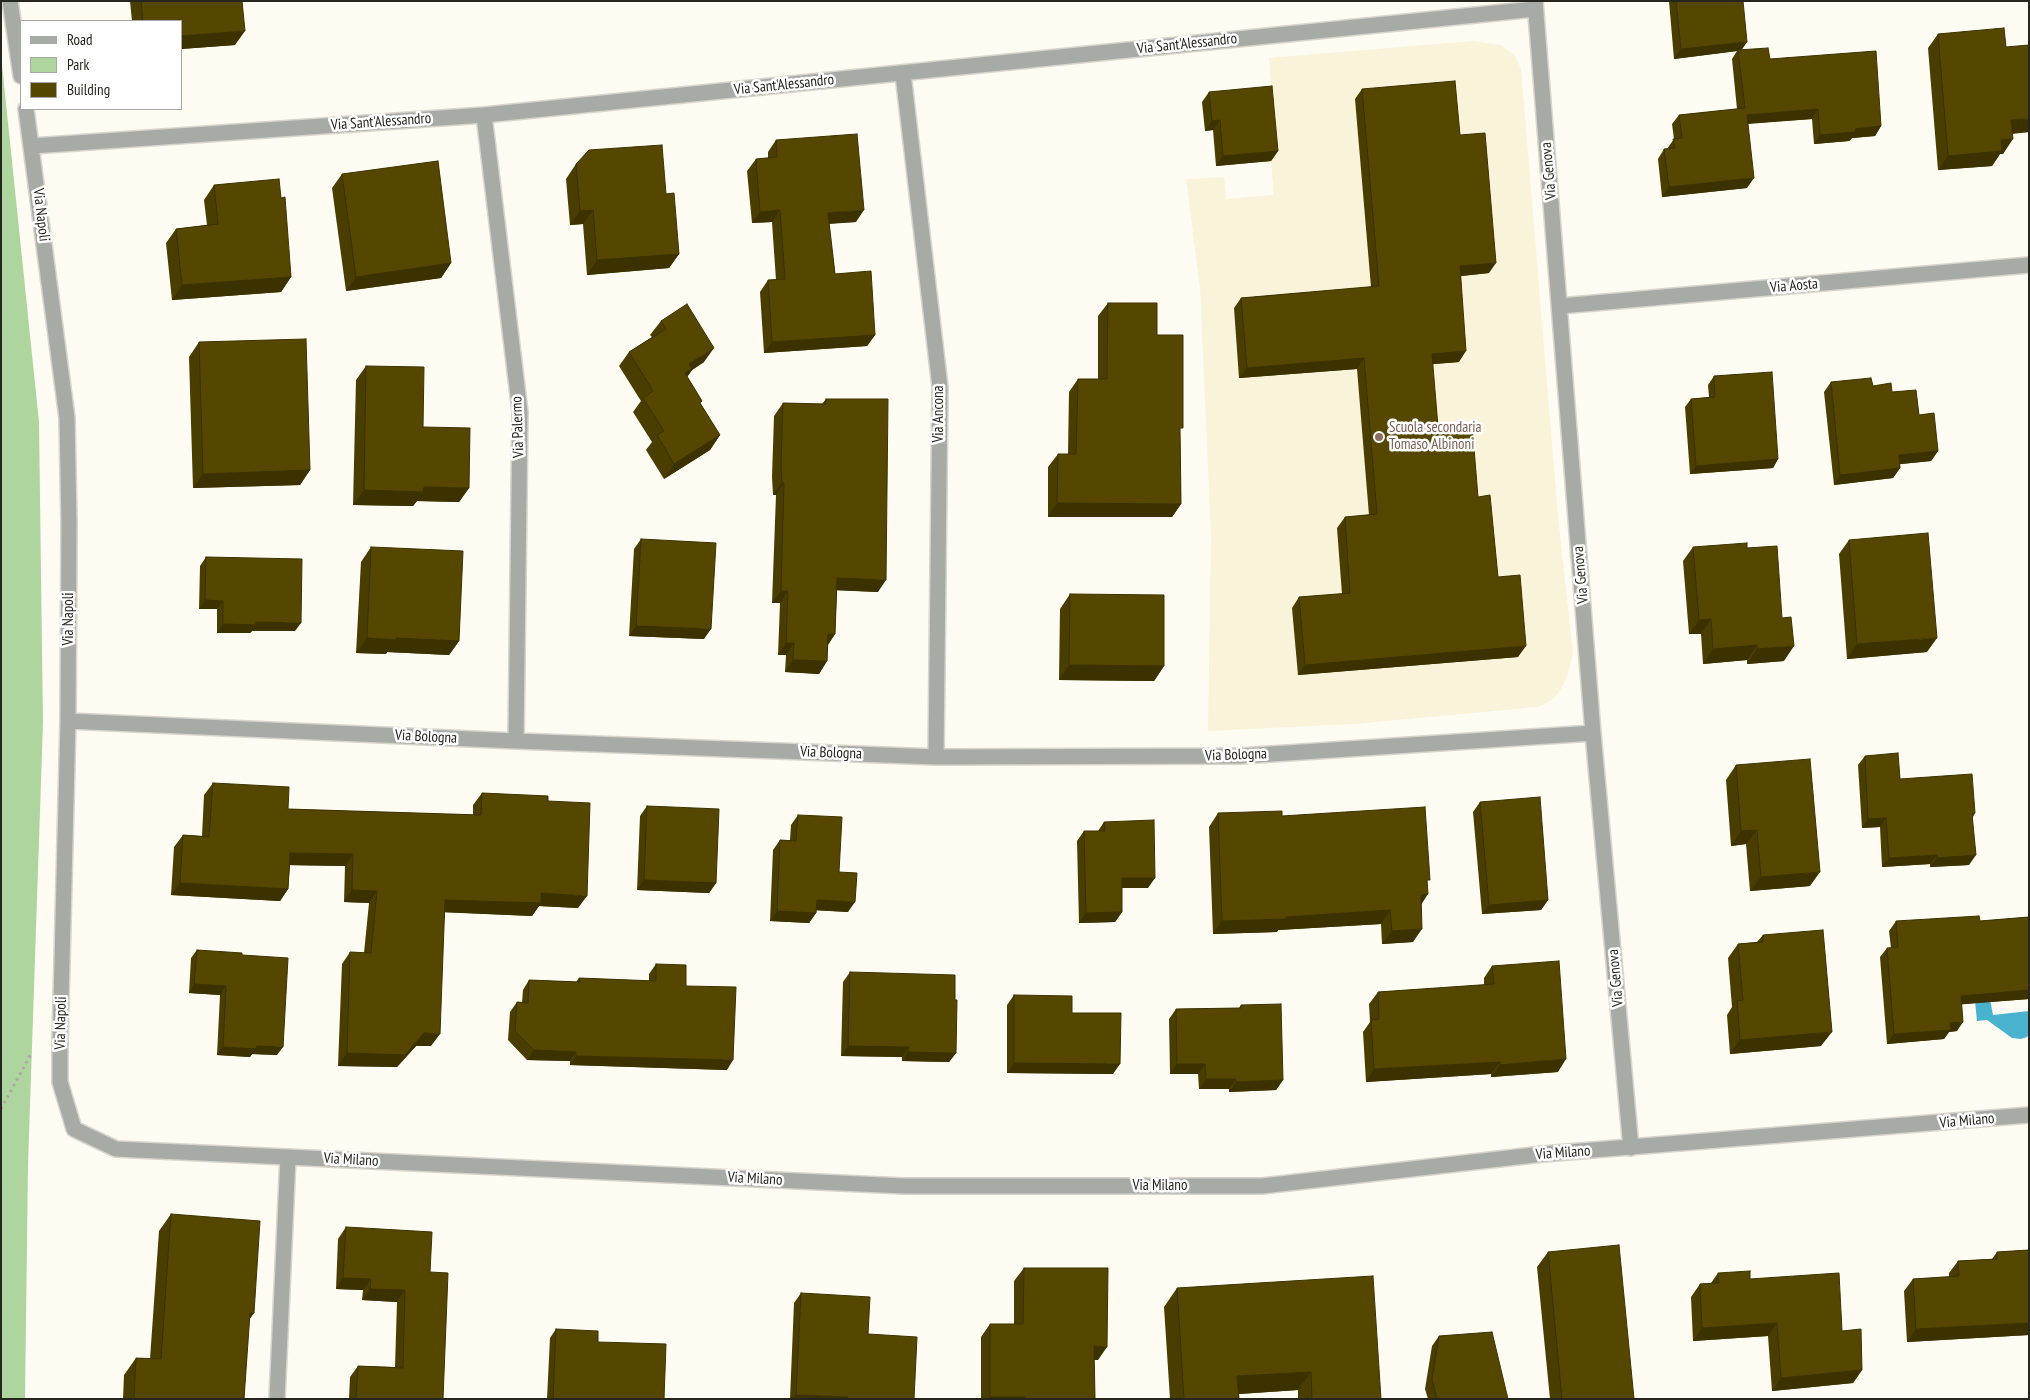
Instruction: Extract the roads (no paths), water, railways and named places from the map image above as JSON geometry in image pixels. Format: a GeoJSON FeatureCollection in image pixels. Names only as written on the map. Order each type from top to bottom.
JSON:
{"type":"FeatureCollection","features":[{"type":"Feature","properties":{"kind":"street"},"geometry":{"type":"LineString","coordinates":[[10,1],[20,69]]}},
{"type":"Feature","properties":{"kind":"street","name":"Via Sant'Alessandro"},"geometry":{"type":"LineString","coordinates":[[32,146],[484,115],[903,74],[1535,5]]}},
{"type":"Feature","properties":{"kind":"street","name":"Via Genova"},"geometry":{"type":"LineString","coordinates":[[1535,5],[1594,733],[1631,1148]]}},
{"type":"Feature","properties":{"kind":"street","name":"Via Ancona"},"geometry":{"type":"LineString","coordinates":[[903,74],[940,387],[936,757]]}},
{"type":"Feature","properties":{"kind":"street","name":"Via Napoli"},"geometry":{"type":"LineString","coordinates":[[26,110],[67,418],[69,523],[68,721],[60,1082],[74,1129]]}},
{"type":"Feature","properties":{"kind":"street","name":"Via Palermo"},"geometry":{"type":"LineString","coordinates":[[484,115],[520,412],[516,741]]}},
{"type":"Feature","properties":{"kind":"street","name":"Via Aosta"},"geometry":{"type":"LineString","coordinates":[[1560,306],[2029,265]]}},
{"type":"Feature","properties":{"kind":"street","name":"Via Bologna"},"geometry":{"type":"LineString","coordinates":[[68,721],[936,757],[1241,756],[1594,733]]}},
{"type":"Feature","properties":{"kind":"street","name":"Via Milano"},"geometry":{"type":"LineString","coordinates":[[74,1129],[116,1148],[288,1157],[904,1186],[1262,1186],[1543,1154],[2029,1116]]}},
{"type":"Feature","properties":{"kind":"street"},"geometry":{"type":"LineString","coordinates":[[277,1399],[288,1157]]}},
{"type":"Feature","properties":{"kind":"water"},"geometry":{"type":"Polygon","coordinates":[[[1990,999],[1993,1015],[2029,1011],[2029,1034],[2027,1037],[2021,1039],[2012,1038],[1987,1020],[1977,1021],[1975,1001],[1990,999]]]}},
{"type":"Feature","properties":{"kind":"place","name":"Scuola secondaria Tomaso Albinoni"},"geometry":{"type":"Point","coordinates":[1379,437]}}]}
